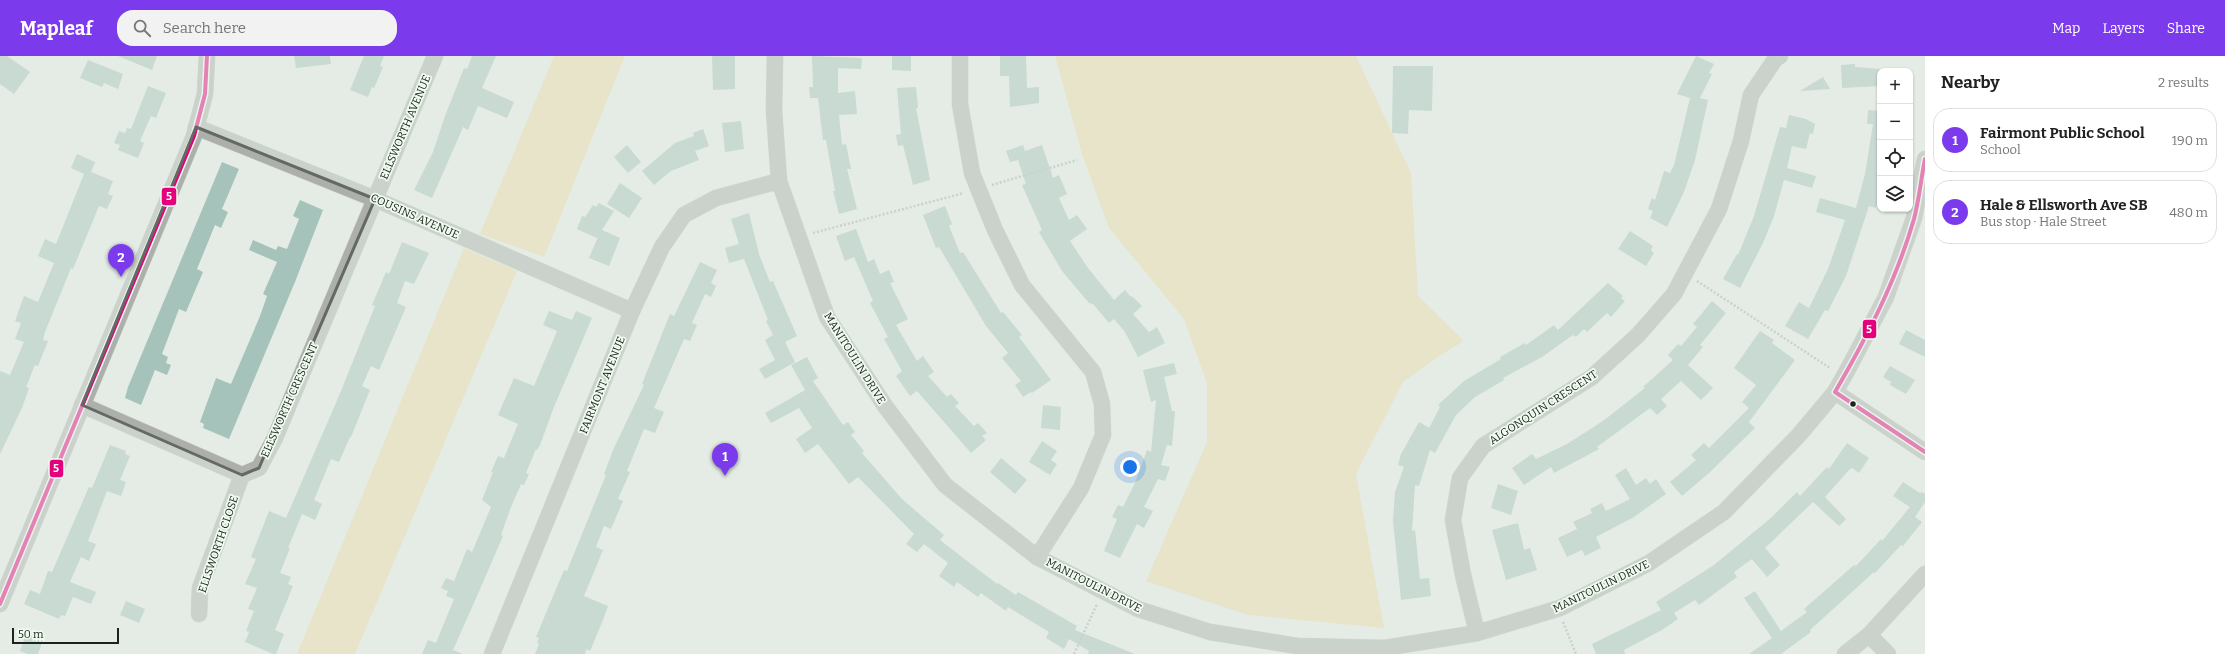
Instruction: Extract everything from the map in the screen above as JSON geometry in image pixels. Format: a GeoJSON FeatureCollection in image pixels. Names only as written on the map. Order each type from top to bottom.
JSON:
{"type":"FeatureCollection","features":[{"type":"Feature","properties":{"kind":"street"},"geometry":{"type":"LineString","coordinates":[[0,604],[196,127],[204,94],[207,56]]}},
{"type":"Feature","properties":{"kind":"street","name":"ELLSWORTH AVENUE"},"geometry":{"type":"LineString","coordinates":[[375,198],[435,56]]}},
{"type":"Feature","properties":{"kind":"street","name":"MANITOULIN DRIVE"},"geometry":{"type":"LineString","coordinates":[[775,56],[774,110],[778,181],[827,317],[889,412],[945,485],[1037,557],[1138,609],[1210,632],[1296,650],[1385,648],[1477,633],[1560,608],[1649,563],[1724,512],[1799,435],[1835,392],[1886,297],[1914,218],[1925,159]]}},
{"type":"Feature","properties":{"kind":"street"},"geometry":{"type":"LineString","coordinates":[[960,56],[960,104],[972,173],[995,230],[1022,285],[1093,372],[1102,404],[1104,435],[1081,488],[1037,557]]}},
{"type":"Feature","properties":{"kind":"street","name":"ALGONQUIN CRESCENT"},"geometry":{"type":"LineString","coordinates":[[1477,633],[1463,575],[1453,520],[1460,478],[1484,446],[1592,377],[1626,345],[1674,294],[1719,209],[1741,141],[1751,95],[1776,58],[1780,56]]}},
{"type":"Feature","properties":{"kind":"street","name":"COUSINS AVENUE"},"geometry":{"type":"LineString","coordinates":[[196,127],[375,198],[632,312]]}},
{"type":"Feature","properties":{"kind":"street","name":"FAIRMONT AVENUE"},"geometry":{"type":"LineString","coordinates":[[492,654],[632,312],[662,247],[684,215],[716,198],[778,181]]}},
{"type":"Feature","properties":{"kind":"street","name":"ELLSWORTH CRESCENT"},"geometry":{"type":"LineString","coordinates":[[242,475],[259,468],[275,438],[375,198]]}},
{"type":"Feature","properties":{"kind":"street"},"geometry":{"type":"LineString","coordinates":[[1835,392],[1925,452]]}},
{"type":"Feature","properties":{"kind":"street"},"geometry":{"type":"LineString","coordinates":[[82,405],[242,475]]}},
{"type":"Feature","properties":{"kind":"street","name":"ELLSWORTH CLOSE"},"geometry":{"type":"LineString","coordinates":[[199,614],[200,588],[242,475]]}},
{"type":"Feature","properties":{"kind":"street"},"geometry":{"type":"LineString","coordinates":[[1845,654],[1869,635],[1925,574]]}},
{"type":"Feature","properties":{"kind":"street"},"geometry":{"type":"LineString","coordinates":[[1869,635],[1888,654]]}},
{"type":"Feature","properties":{"kind":"path"},"geometry":{"type":"LineString","coordinates":[[799,238],[979,189],[1077,160]]}},
{"type":"Feature","properties":{"kind":"path"},"geometry":{"type":"LineString","coordinates":[[1685,272],[1830,368]]}},
{"type":"Feature","properties":{"kind":"path"},"geometry":{"type":"LineString","coordinates":[[1074,654],[1103,591]]}},
{"type":"Feature","properties":{"kind":"path"},"geometry":{"type":"LineString","coordinates":[[1560,608],[1576,654]]}},
{"type":"Feature","properties":{"kind":"highlighted area"},"geometry":{"type":"Polygon","coordinates":[[[196,127],[375,199],[259,468],[242,475],[82,405],[196,127]]]}},
{"type":"Feature","properties":{"kind":"shaded area"},"geometry":{"type":"Polygon","coordinates":[[[554,56],[625,56],[544,257],[480,234],[554,56]]]}},
{"type":"Feature","properties":{"kind":"shaded area"},"geometry":{"type":"Polygon","coordinates":[[[1055,56],[1356,56],[1411,173],[1418,296],[1464,341],[1442,354],[1403,382],[1356,474],[1384,628],[1248,615],[1146,581],[1207,442],[1207,383],[1184,319],[1109,228],[1082,154],[1055,56]]]}},
{"type":"Feature","properties":{"kind":"shaded area"},"geometry":{"type":"Polygon","coordinates":[[[464,248],[517,271],[355,654],[297,654],[464,248]]]}},
{"type":"Feature","properties":{"kind":"building"},"geometry":{"type":"Polygon","coordinates":[[[0,56],[7,56],[30,72],[14,94],[0,84],[0,56]]]}},
{"type":"Feature","properties":{"kind":"building"},"geometry":{"type":"Polygon","coordinates":[[[118,56],[157,56],[152,70],[118,56]]]}},
{"type":"Feature","properties":{"kind":"building"},"geometry":{"type":"Polygon","coordinates":[[[294,56],[330,56],[331,64],[296,68],[294,56]]]}},
{"type":"Feature","properties":{"kind":"building"},"geometry":{"type":"Polygon","coordinates":[[[364,56],[384,56],[380,66],[383,67],[374,88],[372,87],[368,97],[350,90],[364,56]]]}},
{"type":"Feature","properties":{"kind":"building"},"geometry":{"type":"Polygon","coordinates":[[[472,56],[496,56],[482,88],[514,102],[507,118],[478,106],[468,130],[463,127],[432,198],[414,190],[433,152],[445,116],[464,68],[467,69],[472,56]]]}},
{"type":"Feature","properties":{"kind":"building"},"geometry":{"type":"Polygon","coordinates":[[[712,56],[735,56],[735,89],[713,90],[712,56]]]}},
{"type":"Feature","properties":{"kind":"building"},"geometry":{"type":"Polygon","coordinates":[[[812,56],[862,58],[861,69],[838,68],[838,93],[855,91],[857,114],[839,115],[842,145],[846,144],[851,169],[847,169],[857,209],[839,214],[833,191],[835,191],[826,140],[823,140],[818,98],[810,98],[809,87],[813,87],[812,56]]]}},
{"type":"Feature","properties":{"kind":"building"},"geometry":{"type":"Polygon","coordinates":[[[892,56],[911,56],[911,71],[892,70],[892,56]]]}},
{"type":"Feature","properties":{"kind":"building"},"geometry":{"type":"Polygon","coordinates":[[[1000,56],[1026,56],[1027,88],[1039,87],[1039,103],[1010,107],[1009,76],[1000,76],[1000,56]]]}},
{"type":"Feature","properties":{"kind":"building"},"geometry":{"type":"Polygon","coordinates":[[[1696,56],[1714,64],[1709,73],[1712,74],[1700,98],[1708,100],[1695,160],[1684,192],[1667,227],[1650,218],[1653,211],[1648,209],[1652,198],[1655,200],[1664,171],[1670,173],[1674,165],[1690,98],[1677,94],[1696,56]]]}},
{"type":"Feature","properties":{"kind":"building"},"geometry":{"type":"Polygon","coordinates":[[[88,60],[123,74],[118,89],[104,83],[102,87],[80,78],[88,60]]]}},
{"type":"Feature","properties":{"kind":"building"},"geometry":{"type":"Polygon","coordinates":[[[1855,64],[1855,67],[1877,69],[1877,86],[1842,88],[1841,65],[1855,64]]]}},
{"type":"Feature","properties":{"kind":"building"},"geometry":{"type":"Polygon","coordinates":[[[1393,66],[1433,66],[1432,111],[1409,110],[1408,134],[1392,133],[1393,66]]]}},
{"type":"Feature","properties":{"kind":"building"},"geometry":{"type":"Polygon","coordinates":[[[1823,77],[1830,89],[1800,91],[1823,77]]]}},
{"type":"Feature","properties":{"kind":"building"},"geometry":{"type":"Polygon","coordinates":[[[148,86],[166,93],[156,118],[151,116],[140,141],[144,143],[138,158],[118,150],[120,145],[114,143],[119,131],[125,133],[127,128],[131,129],[148,86]]]}},
{"type":"Feature","properties":{"kind":"building"},"geometry":{"type":"Polygon","coordinates":[[[916,87],[918,108],[916,108],[930,180],[913,185],[903,145],[898,146],[896,135],[901,134],[897,88],[916,87]]]}},
{"type":"Feature","properties":{"kind":"building"},"geometry":{"type":"Polygon","coordinates":[[[1868,110],[1877,111],[1876,208],[1869,206],[1846,276],[1828,311],[1825,310],[1808,339],[1785,326],[1799,302],[1809,308],[1828,269],[1845,220],[1816,212],[1820,198],[1856,208],[1865,174],[1873,124],[1867,124],[1868,110]]]}},
{"type":"Feature","properties":{"kind":"building"},"geometry":{"type":"Polygon","coordinates":[[[1789,115],[1806,119],[1815,124],[1813,134],[1810,133],[1806,149],[1792,146],[1787,168],[1816,176],[1812,188],[1784,180],[1774,216],[1763,243],[1740,288],[1723,279],[1737,254],[1738,255],[1754,216],[1780,127],[1786,128],[1789,115]]]}},
{"type":"Feature","properties":{"kind":"building"},"geometry":{"type":"Polygon","coordinates":[[[741,121],[744,149],[725,152],[722,123],[741,121]]]}},
{"type":"Feature","properties":{"kind":"building"},"geometry":{"type":"Polygon","coordinates":[[[703,129],[709,146],[695,151],[699,160],[671,171],[654,185],[642,171],[675,143],[694,136],[693,133],[703,129]]]}},
{"type":"Feature","properties":{"kind":"building"},"geometry":{"type":"Polygon","coordinates":[[[627,145],[641,162],[628,173],[614,157],[627,145]]]}},
{"type":"Feature","properties":{"kind":"building"},"geometry":{"type":"Polygon","coordinates":[[[1023,145],[1025,151],[1042,145],[1053,178],[1059,175],[1067,194],[1059,198],[1069,220],[1077,215],[1087,229],[1070,241],[1088,268],[1114,300],[1125,290],[1130,296],[1133,297],[1142,306],[1133,314],[1149,332],[1157,327],[1165,343],[1138,357],[1125,332],[1114,319],[1109,323],[1093,304],[1089,303],[1062,271],[1039,232],[1042,230],[1022,185],[1026,184],[1018,160],[1010,162],[1006,151],[1023,145]]]}},
{"type":"Feature","properties":{"kind":"building"},"geometry":{"type":"Polygon","coordinates":[[[77,154],[95,162],[91,172],[113,181],[108,194],[113,196],[107,209],[99,206],[73,269],[71,268],[45,332],[43,340],[48,341],[38,366],[35,365],[26,387],[29,388],[22,408],[0,454],[0,371],[10,375],[24,342],[15,339],[21,323],[15,321],[24,296],[38,302],[54,263],[38,256],[45,239],[56,244],[84,174],[71,168],[77,154]]]}},
{"type":"Feature","properties":{"kind":"building"},"geometry":{"type":"Polygon","coordinates":[[[222,162],[239,169],[222,209],[228,212],[221,228],[215,225],[197,269],[203,272],[186,312],[179,309],[162,354],[168,357],[166,363],[171,365],[167,375],[155,370],[141,405],[125,398],[128,387],[222,162]]]}},
{"type":"Feature","properties":{"kind":"building"},"geometry":{"type":"Polygon","coordinates":[[[620,183],[642,198],[629,218],[607,204],[620,183]]]}},
{"type":"Feature","properties":{"kind":"building"},"geometry":{"type":"Polygon","coordinates":[[[300,200],[323,210],[295,282],[229,439],[203,428],[204,424],[200,422],[216,378],[231,384],[260,316],[267,296],[263,294],[277,262],[249,250],[253,240],[276,250],[278,246],[287,249],[299,219],[293,216],[300,200]]]}},
{"type":"Feature","properties":{"kind":"building"},"geometry":{"type":"Polygon","coordinates":[[[599,203],[614,211],[602,230],[620,238],[609,266],[589,258],[598,237],[597,238],[577,229],[582,216],[585,217],[593,205],[596,207],[599,203]]]}},
{"type":"Feature","properties":{"kind":"building"},"geometry":{"type":"Polygon","coordinates":[[[945,206],[952,224],[949,226],[960,253],[963,252],[1001,313],[1003,312],[1022,335],[1019,337],[1051,380],[1032,393],[1031,392],[1023,397],[1015,385],[1021,381],[1002,358],[1008,353],[986,326],[939,247],[936,248],[923,215],[945,206]]]}},
{"type":"Feature","properties":{"kind":"building"},"geometry":{"type":"Polygon","coordinates":[[[749,213],[759,254],[770,282],[773,281],[797,336],[785,342],[795,362],[765,379],[759,369],[775,360],[765,340],[773,335],[766,321],[768,320],[744,259],[729,263],[725,248],[739,244],[731,219],[749,213]]]}},
{"type":"Feature","properties":{"kind":"building"},"geometry":{"type":"Polygon","coordinates":[[[856,229],[868,262],[874,259],[880,274],[889,270],[894,282],[890,283],[908,319],[896,325],[917,361],[923,356],[934,372],[928,376],[947,397],[951,394],[959,403],[955,406],[974,426],[978,423],[987,433],[982,436],[986,440],[971,453],[917,391],[910,396],[896,376],[902,371],[884,339],[888,337],[870,303],[873,301],[854,257],[845,261],[836,236],[856,229]]]}},
{"type":"Feature","properties":{"kind":"building"},"geometry":{"type":"Polygon","coordinates":[[[1630,231],[1653,246],[1651,250],[1654,253],[1646,266],[1618,249],[1630,231]]]}},
{"type":"Feature","properties":{"kind":"building"},"geometry":{"type":"Polygon","coordinates":[[[402,242],[429,253],[414,284],[405,281],[397,303],[406,307],[379,370],[371,366],[362,386],[370,390],[339,462],[331,459],[314,500],[322,504],[315,520],[302,514],[288,548],[290,548],[280,573],[291,577],[288,584],[293,586],[275,630],[284,634],[276,654],[273,654],[245,642],[249,632],[246,631],[254,611],[248,609],[257,588],[245,584],[256,559],[251,557],[269,511],[286,518],[341,391],[375,306],[372,305],[386,272],[389,274],[402,242]]]}},
{"type":"Feature","properties":{"kind":"building"},"geometry":{"type":"Polygon","coordinates":[[[700,262],[717,270],[711,283],[716,286],[711,297],[705,294],[692,323],[697,325],[690,341],[684,339],[654,408],[664,412],[655,433],[644,429],[627,471],[630,472],[618,499],[623,501],[611,529],[604,526],[596,547],[603,550],[584,596],[608,606],[590,651],[586,649],[585,654],[535,654],[539,644],[537,643],[539,638],[536,637],[564,570],[567,571],[606,475],[604,474],[613,450],[644,385],[642,384],[670,314],[674,316],[700,262]]]}},
{"type":"Feature","properties":{"kind":"building"},"geometry":{"type":"Polygon","coordinates":[[[1608,283],[1623,296],[1621,298],[1625,301],[1611,317],[1607,313],[1587,332],[1584,329],[1576,337],[1573,335],[1542,357],[1503,378],[1504,380],[1475,397],[1456,415],[1435,453],[1430,450],[1419,486],[1415,485],[1412,531],[1415,530],[1420,579],[1429,578],[1431,596],[1401,600],[1393,521],[1395,492],[1404,467],[1398,465],[1401,454],[1419,422],[1429,428],[1440,407],[1438,405],[1464,381],[1501,359],[1500,357],[1525,343],[1526,345],[1554,325],[1558,330],[1608,283]]]}},
{"type":"Feature","properties":{"kind":"building"},"geometry":{"type":"Polygon","coordinates":[[[1712,301],[1726,313],[1700,345],[1703,347],[1688,365],[1713,388],[1701,400],[1681,381],[1661,399],[1667,406],[1657,415],[1650,408],[1597,447],[1599,449],[1554,473],[1551,467],[1524,485],[1512,468],[1532,454],[1536,459],[1567,444],[1603,421],[1645,388],[1643,387],[1673,360],[1668,355],[1678,344],[1681,346],[1697,327],[1693,324],[1712,301]]]}},
{"type":"Feature","properties":{"kind":"building"},"geometry":{"type":"Polygon","coordinates":[[[549,311],[572,320],[576,311],[592,318],[554,407],[540,445],[537,450],[536,449],[526,473],[529,474],[524,485],[521,484],[511,507],[501,535],[503,536],[453,650],[463,654],[422,654],[428,640],[436,643],[454,599],[446,596],[448,591],[441,588],[446,578],[454,581],[467,549],[472,552],[491,507],[482,500],[493,472],[491,472],[498,456],[504,458],[518,424],[498,415],[514,378],[534,386],[557,331],[543,325],[549,311]]]}},
{"type":"Feature","properties":{"kind":"building"},"geometry":{"type":"Polygon","coordinates":[[[1906,330],[1925,340],[1925,357],[1899,344],[1906,330]]]}},
{"type":"Feature","properties":{"kind":"building"},"geometry":{"type":"Polygon","coordinates":[[[1760,331],[1774,340],[1772,343],[1795,360],[1749,422],[1755,428],[1709,473],[1682,496],[1670,482],[1696,460],[1691,455],[1704,443],[1709,448],[1749,408],[1742,402],[1756,385],[1734,368],[1760,331]]]}},
{"type":"Feature","properties":{"kind":"building"},"geometry":{"type":"Polygon","coordinates":[[[807,357],[818,378],[813,381],[843,425],[848,422],[855,432],[851,435],[864,451],[862,453],[902,499],[944,535],[940,540],[997,584],[998,583],[1016,595],[1018,592],[1077,626],[1075,630],[1135,654],[1088,654],[1089,651],[1069,639],[1064,649],[1046,638],[1049,632],[1008,607],[1006,611],[981,593],[978,597],[957,582],[954,587],[939,576],[948,563],[924,544],[917,552],[906,544],[914,534],[858,477],[849,484],[818,444],[805,453],[796,439],[812,428],[799,408],[771,423],[765,413],[805,390],[791,365],[807,357]]]}},
{"type":"Feature","properties":{"kind":"building"},"geometry":{"type":"Polygon","coordinates":[[[1174,363],[1177,374],[1164,377],[1172,411],[1175,411],[1172,446],[1167,445],[1161,465],[1170,467],[1165,481],[1158,479],[1144,507],[1153,511],[1144,528],[1137,524],[1120,558],[1104,551],[1117,519],[1112,517],[1118,505],[1123,507],[1135,483],[1147,450],[1151,452],[1156,400],[1151,402],[1143,370],[1174,363]]]}},
{"type":"Feature","properties":{"kind":"building"},"geometry":{"type":"Polygon","coordinates":[[[1890,366],[1915,380],[1906,394],[1890,385],[1891,382],[1883,377],[1890,366]]]}},
{"type":"Feature","properties":{"kind":"building"},"geometry":{"type":"Polygon","coordinates":[[[1043,405],[1061,407],[1060,430],[1041,428],[1043,405]]]}},
{"type":"Feature","properties":{"kind":"building"},"geometry":{"type":"Polygon","coordinates":[[[1042,441],[1057,451],[1051,460],[1057,464],[1050,475],[1029,462],[1042,441]]]}},
{"type":"Feature","properties":{"kind":"building"},"geometry":{"type":"Polygon","coordinates":[[[1847,443],[1869,458],[1859,473],[1852,468],[1850,469],[1825,497],[1846,519],[1839,526],[1813,502],[1765,548],[1780,565],[1767,577],[1752,559],[1734,572],[1737,577],[1699,605],[1695,600],[1674,613],[1678,619],[1662,630],[1624,650],[1625,654],[1596,654],[1592,644],[1661,610],[1656,602],[1714,565],[1772,517],[1797,492],[1800,496],[1827,467],[1829,469],[1847,443]]]}},
{"type":"Feature","properties":{"kind":"building"},"geometry":{"type":"Polygon","coordinates":[[[110,445],[126,451],[125,454],[130,456],[120,480],[126,482],[121,496],[107,491],[88,541],[96,544],[89,561],[81,557],[70,582],[96,592],[91,604],[73,597],[65,616],[61,615],[59,619],[24,604],[30,590],[40,594],[48,571],[52,572],[89,487],[92,488],[110,445]]]}},
{"type":"Feature","properties":{"kind":"building"},"geometry":{"type":"Polygon","coordinates":[[[1001,458],[1027,480],[1015,494],[990,472],[1001,458]]]}},
{"type":"Feature","properties":{"kind":"building"},"geometry":{"type":"Polygon","coordinates":[[[1626,468],[1636,485],[1646,478],[1650,484],[1656,479],[1666,494],[1634,517],[1596,537],[1601,548],[1585,556],[1582,550],[1567,557],[1558,538],[1577,529],[1573,522],[1592,513],[1590,509],[1602,503],[1606,511],[1630,499],[1615,475],[1626,468]]]}},
{"type":"Feature","properties":{"kind":"building"},"geometry":{"type":"Polygon","coordinates":[[[1903,482],[1920,493],[1922,492],[1925,494],[1925,502],[1915,517],[1922,522],[1903,546],[1901,545],[1875,573],[1874,572],[1810,630],[1811,632],[1781,654],[1749,654],[1772,638],[1744,598],[1755,591],[1781,631],[1807,612],[1804,609],[1854,565],[1856,566],[1881,539],[1882,541],[1910,507],[1893,496],[1903,482]]]}},
{"type":"Feature","properties":{"kind":"building"},"geometry":{"type":"Polygon","coordinates":[[[1498,484],[1518,491],[1511,515],[1491,508],[1498,484]]]}},
{"type":"Feature","properties":{"kind":"building"},"geometry":{"type":"Polygon","coordinates":[[[1518,523],[1524,550],[1530,548],[1537,570],[1506,580],[1492,530],[1518,523]]]}},
{"type":"Feature","properties":{"kind":"building"},"geometry":{"type":"Polygon","coordinates":[[[126,601],[145,609],[139,623],[120,615],[126,601]]]}},
{"type":"Feature","properties":{"kind":"building"},"geometry":{"type":"Polygon","coordinates":[[[29,634],[43,640],[38,654],[28,654],[20,651],[25,637],[27,638],[29,634]]]}},
{"type":"Feature","properties":{"kind":"transit line","name":"5"},"geometry":{"type":"LineString","coordinates":[[0,604],[194,136],[205,94],[207,56]]}},
{"type":"Feature","properties":{"kind":"transit line","name":"5"},"geometry":{"type":"LineString","coordinates":[[1925,159],[1914,219],[1899,264],[1880,308],[1835,392],[1925,452]]}},
{"type":"Feature","properties":{"kind":"place","name":"Hale & Ellsworth Ave SB"},"geometry":{"type":"Point","coordinates":[121,277]}},
{"type":"Feature","properties":{"kind":"place","name":"Fairmont Public School"},"geometry":{"type":"Point","coordinates":[725,476]}}]}
